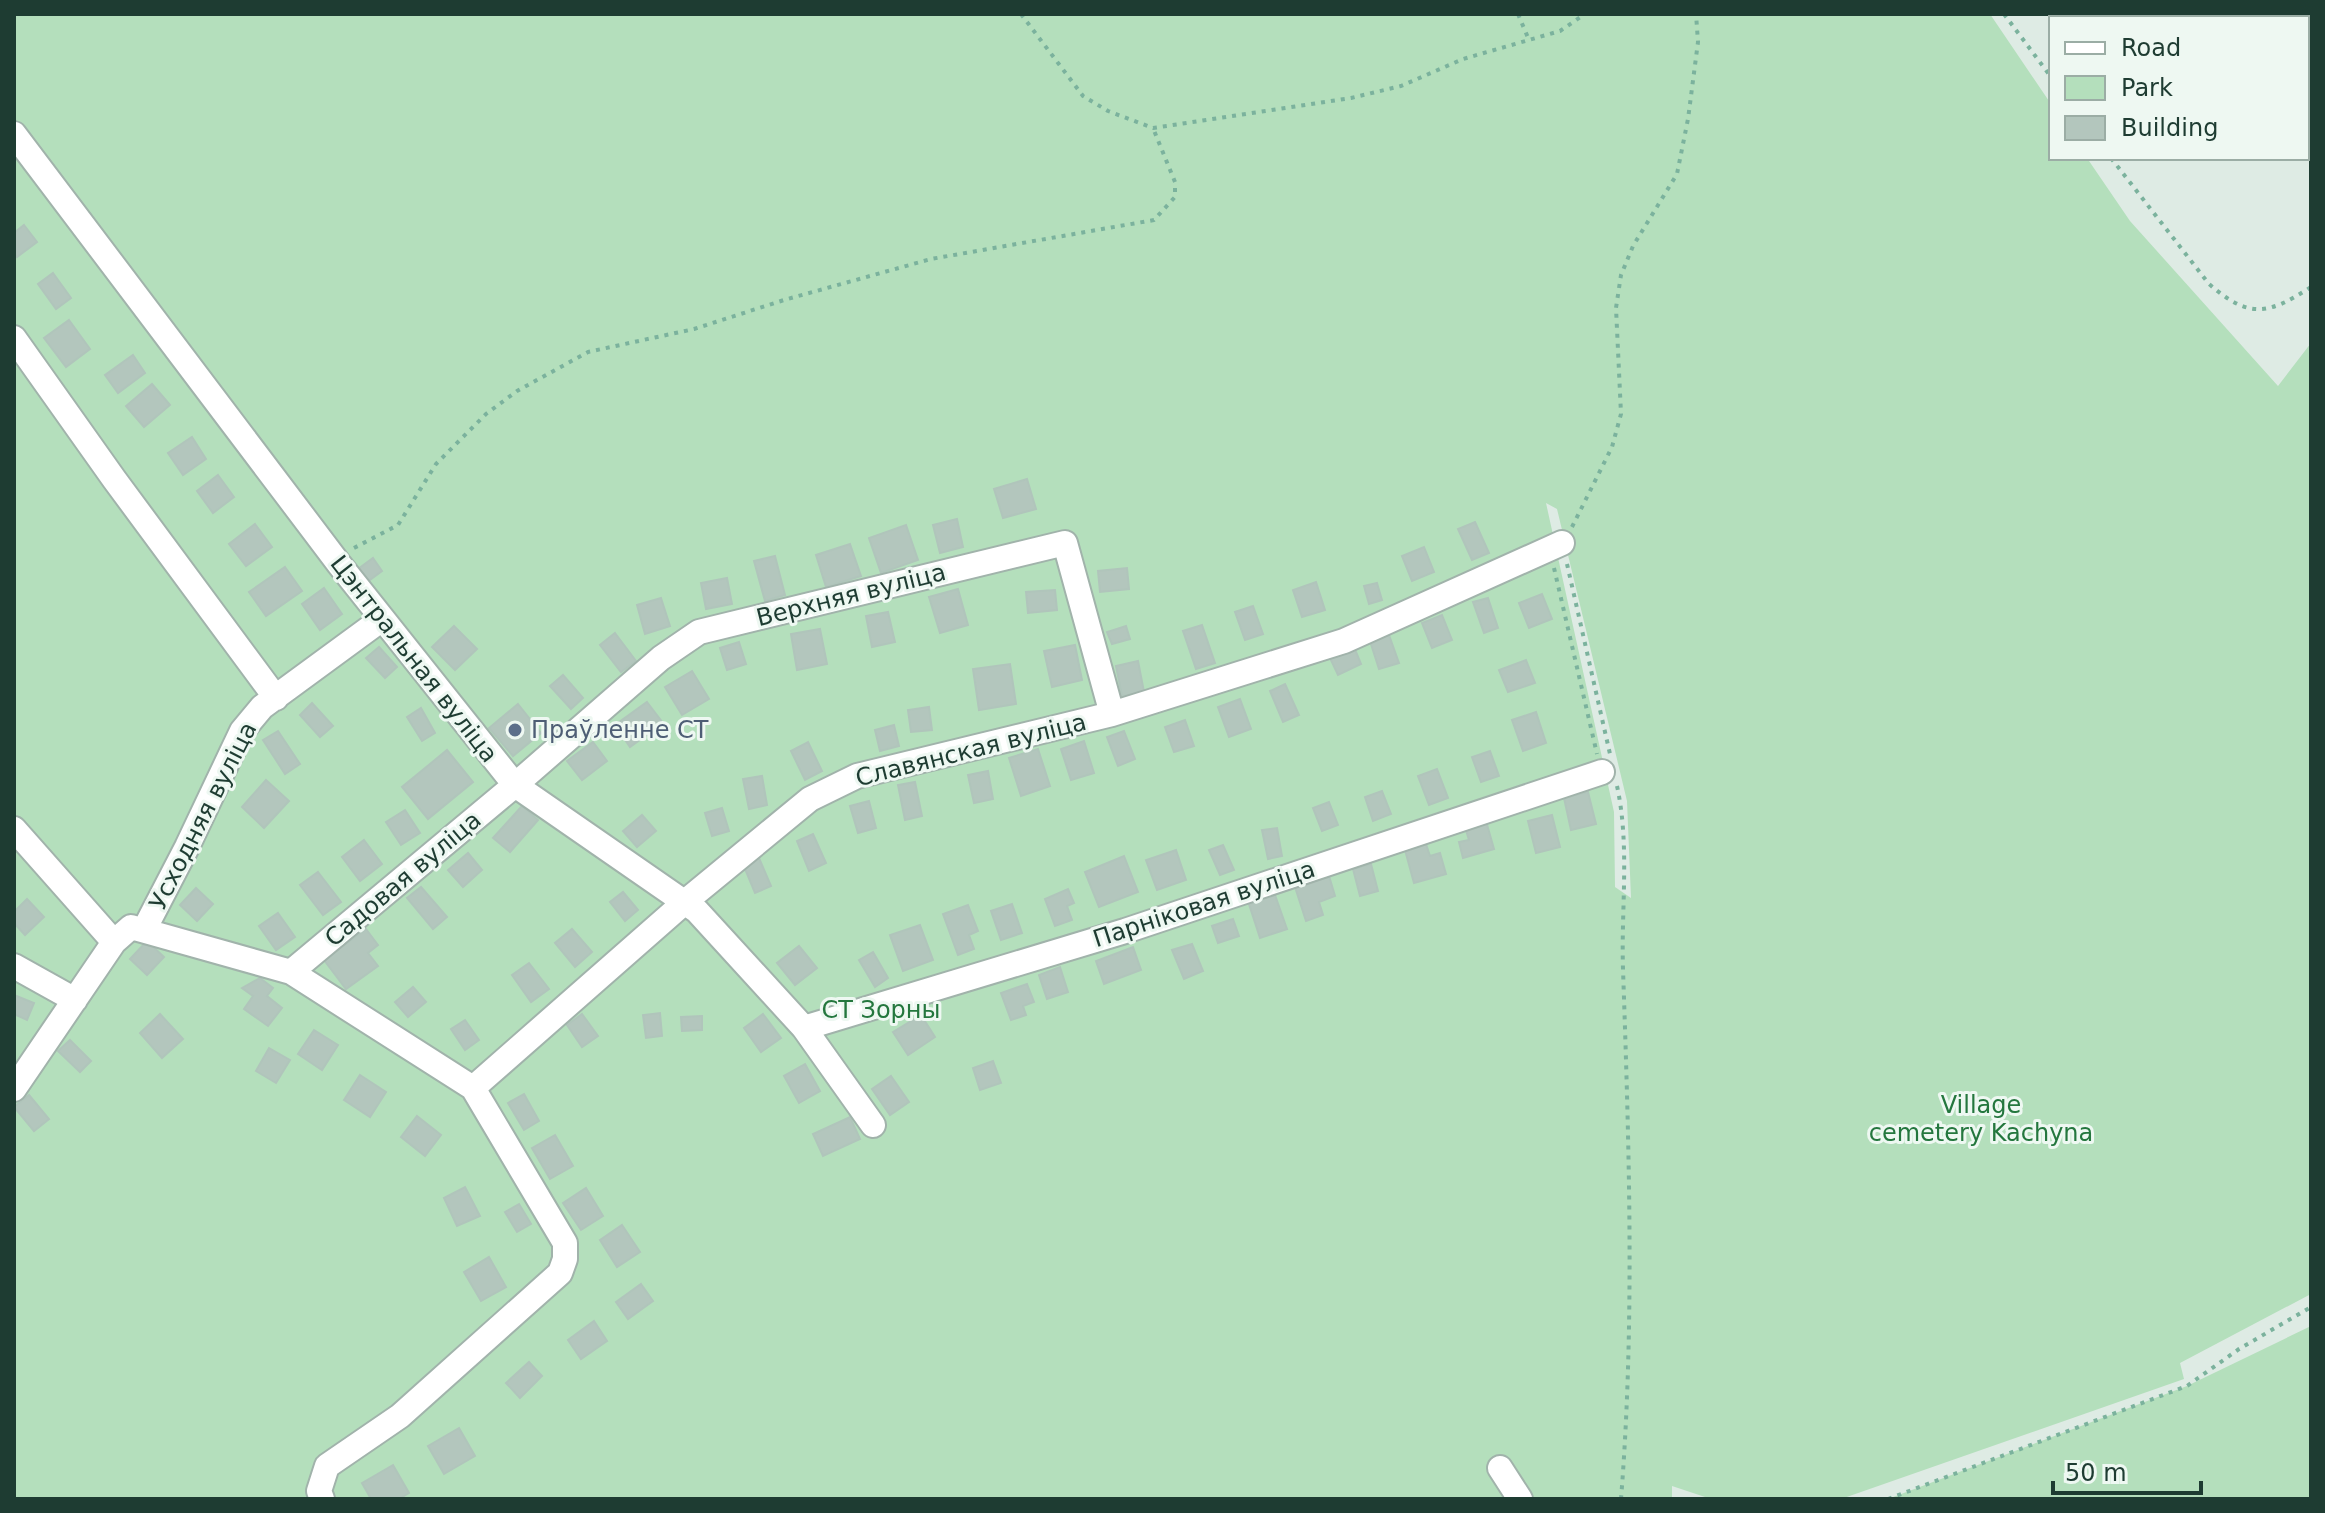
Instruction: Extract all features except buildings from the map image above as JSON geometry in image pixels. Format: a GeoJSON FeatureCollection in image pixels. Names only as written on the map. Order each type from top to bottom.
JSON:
{"type":"FeatureCollection","features":[{"type":"Feature","properties":{"kind":"street","name":"Цэнтральная вуліца"},"geometry":{"type":"LineString","coordinates":[[14,134],[335,559],[515,785],[686,901],[804,1028],[873,1125]]}},
{"type":"Feature","properties":{"kind":"street"},"geometry":{"type":"LineString","coordinates":[[14,338],[276,698]]}},
{"type":"Feature","properties":{"kind":"street","name":"Верхняя вуліца"},"geometry":{"type":"LineString","coordinates":[[515,785],[661,658],[699,632],[1065,543],[1112,714]]}},
{"type":"Feature","properties":{"kind":"street","name":"Славянская вуліца"},"geometry":{"type":"LineString","coordinates":[[473,1088],[686,901],[810,799],[857,776],[1112,714],[1344,641],[1556,547]]}},
{"type":"Feature","properties":{"kind":"street","name":"Усходняя вуліца"},"geometry":{"type":"LineString","coordinates":[[144,930],[242,731],[262,707],[382,619]]}},
{"type":"Feature","properties":{"kind":"street","name":"Парніковая вуліца"},"geometry":{"type":"LineString","coordinates":[[804,1028],[1125,931],[1609,770]]}},
{"type":"Feature","properties":{"kind":"street","name":"Садовая вуліца"},"geometry":{"type":"LineString","coordinates":[[291,972],[515,785]]}},
{"type":"Feature","properties":{"kind":"street"},"geometry":{"type":"LineString","coordinates":[[14,829],[114,942]]}},
{"type":"Feature","properties":{"kind":"street"},"geometry":{"type":"LineString","coordinates":[[14,1089],[114,942],[131,927],[291,972],[473,1088],[565,1243],[565,1259],[560,1273],[400,1416],[327,1466],[319,1491],[322,1499]]}},
{"type":"Feature","properties":{"kind":"street"},"geometry":{"type":"LineString","coordinates":[[14,966],[75,1000]]}},
{"type":"Feature","properties":{"kind":"street"},"geometry":{"type":"LineString","coordinates":[[1500,1468],[1520,1499]]}},
{"type":"Feature","properties":{"kind":"path"},"geometry":{"type":"LineString","coordinates":[[1021,14],[1083,96],[1108,111],[1153,128],[1351,98],[1401,86],[1463,59],[1560,31],[1585,14]]}},
{"type":"Feature","properties":{"kind":"path"},"geometry":{"type":"LineString","coordinates":[[1518,14],[1529,40]]}},
{"type":"Feature","properties":{"kind":"path"},"geometry":{"type":"LineString","coordinates":[[1621,1499],[1628,1365],[1630,1166],[1621,930],[1623,813],[1609,770],[1593,737],[1556,547],[1584,509],[1612,447],[1621,414],[1616,308],[1621,275],[1633,246],[1677,174],[1698,42],[1696,14]]}},
{"type":"Feature","properties":{"kind":"path"},"geometry":{"type":"LineString","coordinates":[[2004,14],[2049,74]]}},
{"type":"Feature","properties":{"kind":"path"},"geometry":{"type":"LineString","coordinates":[[335,559],[398,525],[436,464],[486,414],[517,391],[588,352],[694,329],[931,259],[1154,220],[1175,197],[1175,182],[1153,128]]}},
{"type":"Feature","properties":{"kind":"path"},"geometry":{"type":"LineString","coordinates":[[2113,160],[2209,284],[2229,301],[2258,311],[2287,303],[2311,287]]}},
{"type":"Feature","properties":{"kind":"path"},"geometry":{"type":"LineString","coordinates":[[1556,547],[1605,734],[1609,770]]}},
{"type":"Feature","properties":{"kind":"path"},"geometry":{"type":"LineString","coordinates":[[1593,737],[1605,734]]}},
{"type":"Feature","properties":{"kind":"path"},"geometry":{"type":"LineString","coordinates":[[1888,1499],[2187,1386],[2239,1349],[2311,1307]]}},
{"type":"Feature","properties":{"kind":"green space"},"geometry":{"type":"Polygon","coordinates":[[[14,14],[1990,14],[2049,101],[2049,160],[2088,160],[2130,221],[2278,386],[2311,343],[2311,1294],[2180,1363],[2184,1379],[1841,1499],[1711,1499],[1672,1486],[1672,1499],[14,1499],[14,14]],[[1546,503],[1614,812],[1615,887],[1631,898],[1627,801],[1557,509],[1546,503]]]}},
{"type":"Feature","properties":{"kind":"green space"},"geometry":{"type":"Polygon","coordinates":[[[2311,1326],[2311,1499],[1888,1499],[2187,1386],[2311,1326]]]}},
{"type":"Feature","properties":{"kind":"place","name":"Праўленне СТ"},"geometry":{"type":"Point","coordinates":[515,730]}},
{"type":"Feature","properties":{"kind":"park label","name":"СТ Зорны"},"geometry":{"type":"Point","coordinates":[881,1010]}},
{"type":"Feature","properties":{"kind":"park label","name":"Village cemetery Kachyna"},"geometry":{"type":"Point","coordinates":[1981,1119]}}]}
